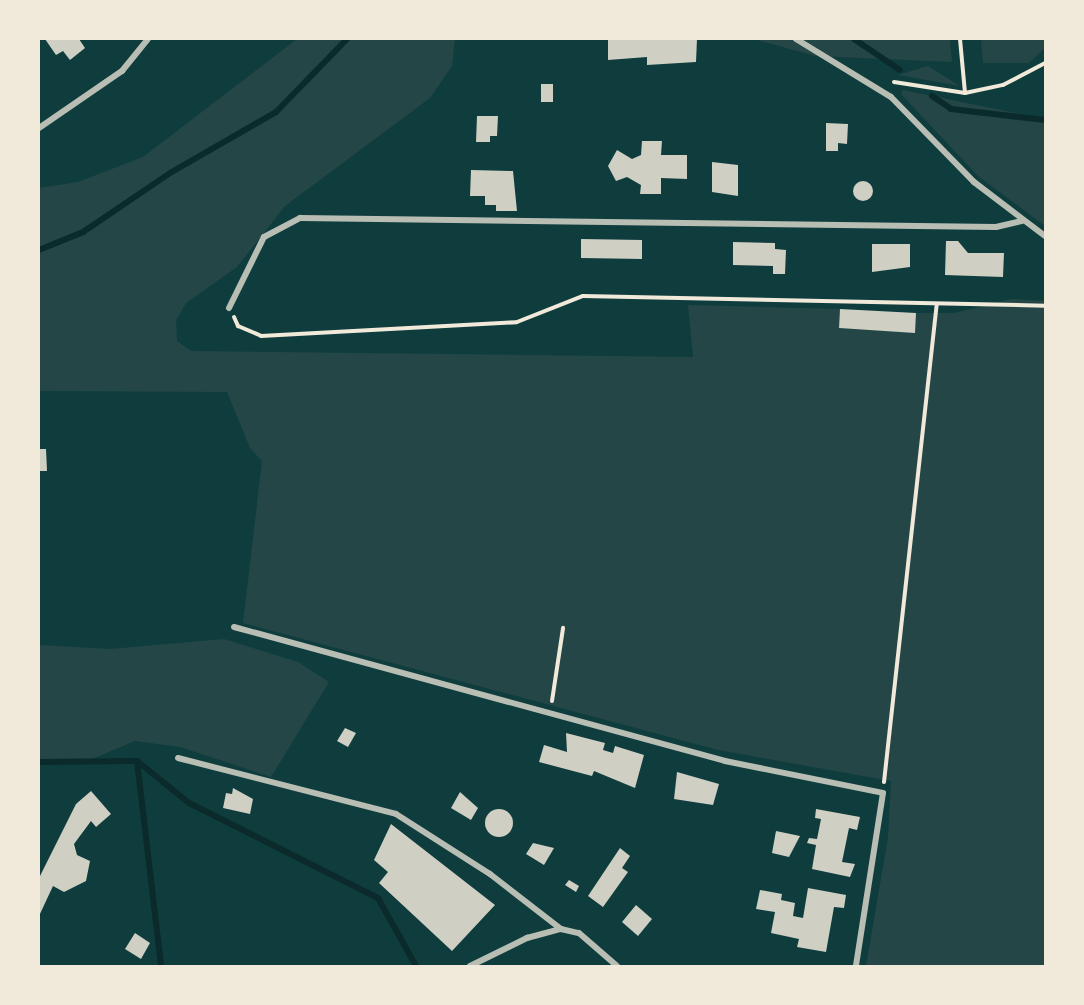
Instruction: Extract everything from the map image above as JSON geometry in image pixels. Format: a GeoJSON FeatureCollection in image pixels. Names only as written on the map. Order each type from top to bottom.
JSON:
{"type":"FeatureCollection","features":[{"type":"Feature","properties":{"kind":"street"},"geometry":{"type":"LineString","coordinates":[[39,128],[122,71],[148,39]]}},
{"type":"Feature","properties":{"kind":"street"},"geometry":{"type":"LineString","coordinates":[[796,39],[891,97],[974,182],[1022,221],[1045,236]]}},
{"type":"Feature","properties":{"kind":"street"},"geometry":{"type":"LineString","coordinates":[[229,308],[264,237],[300,218],[996,228],[1022,221]]}},
{"type":"Feature","properties":{"kind":"street"},"geometry":{"type":"LineString","coordinates":[[234,627],[551,711],[725,762],[883,794],[856,966]]}},
{"type":"Feature","properties":{"kind":"street"},"geometry":{"type":"LineString","coordinates":[[178,758],[396,814],[498,880],[561,929],[579,933],[617,966]]}},
{"type":"Feature","properties":{"kind":"street"},"geometry":{"type":"LineString","coordinates":[[471,966],[528,938],[561,929]]}},
{"type":"Feature","properties":{"kind":"path"},"geometry":{"type":"LineString","coordinates":[[960,39],[965,93]]}},
{"type":"Feature","properties":{"kind":"path"},"geometry":{"type":"LineString","coordinates":[[885,78],[965,93],[1004,86],[1045,63]]}},
{"type":"Feature","properties":{"kind":"path"},"geometry":{"type":"LineString","coordinates":[[229,308],[238,326],[261,336],[517,322],[583,296],[1045,306]]}},
{"type":"Feature","properties":{"kind":"path"},"geometry":{"type":"LineString","coordinates":[[883,794],[937,305]]}},
{"type":"Feature","properties":{"kind":"path"},"geometry":{"type":"LineString","coordinates":[[551,711],[563,628]]}},
{"type":"Feature","properties":{"kind":"shaded area"},"geometry":{"type":"Polygon","coordinates":[[[297,39],[455,39],[452,66],[430,98],[285,206],[237,267],[186,303],[176,320],[177,341],[191,351],[693,357],[688,305],[840,309],[839,328],[914,332],[916,313],[954,313],[1012,299],[1045,301],[1045,966],[866,966],[888,838],[891,781],[718,750],[243,623],[262,461],[250,448],[227,392],[39,391],[39,188],[78,182],[143,157],[297,39]]]}},
{"type":"Feature","properties":{"kind":"shaded area"},"geometry":{"type":"Polygon","coordinates":[[[754,39],[950,39],[952,62],[815,56],[754,39]]]}},
{"type":"Feature","properties":{"kind":"shaded area"},"geometry":{"type":"Polygon","coordinates":[[[981,39],[1045,39],[1045,48],[1029,63],[983,63],[981,39]]]}},
{"type":"Feature","properties":{"kind":"shaded area"},"geometry":{"type":"Polygon","coordinates":[[[928,66],[960,86],[898,75],[928,66]]]}},
{"type":"Feature","properties":{"kind":"shaded area"},"geometry":{"type":"Polygon","coordinates":[[[903,90],[1045,119],[1045,226],[978,176],[901,94],[903,90]]]}},
{"type":"Feature","properties":{"kind":"shaded area"},"geometry":{"type":"Polygon","coordinates":[[[224,639],[298,662],[329,682],[271,777],[180,747],[135,741],[92,759],[39,762],[39,645],[110,649],[224,639]]]}},
{"type":"Feature","properties":{"kind":"building"},"geometry":{"type":"Polygon","coordinates":[[[45,39],[79,39],[85,48],[70,60],[63,51],[56,55],[45,39]]]}},
{"type":"Feature","properties":{"kind":"building"},"geometry":{"type":"Polygon","coordinates":[[[608,39],[697,39],[696,62],[647,65],[647,57],[608,60],[608,39]]]}},
{"type":"Feature","properties":{"kind":"building"},"geometry":{"type":"Polygon","coordinates":[[[541,84],[553,84],[553,102],[541,102],[541,84]]]}},
{"type":"Feature","properties":{"kind":"building"},"geometry":{"type":"Polygon","coordinates":[[[477,116],[498,116],[497,136],[490,136],[490,142],[476,142],[477,116]]]}},
{"type":"Feature","properties":{"kind":"building"},"geometry":{"type":"Polygon","coordinates":[[[826,123],[848,124],[847,144],[838,143],[838,151],[826,151],[826,123]]]}},
{"type":"Feature","properties":{"kind":"building"},"geometry":{"type":"Polygon","coordinates":[[[642,141],[662,141],[661,155],[687,155],[687,179],[661,178],[661,194],[640,194],[641,185],[627,177],[616,181],[608,166],[617,150],[632,159],[641,155],[642,141]]]}},
{"type":"Feature","properties":{"kind":"building"},"geometry":{"type":"Polygon","coordinates":[[[712,162],[738,165],[738,196],[712,192],[712,162]]]}},
{"type":"Feature","properties":{"kind":"building"},"geometry":{"type":"Polygon","coordinates":[[[471,170],[513,171],[517,211],[496,211],[496,205],[485,205],[485,196],[470,196],[471,170]]]}},
{"type":"Feature","properties":{"kind":"building"},"geometry":{"type":"Polygon","coordinates":[[[863,181],[870,184],[873,191],[870,198],[863,201],[856,198],[853,191],[856,184],[863,181]]]}},
{"type":"Feature","properties":{"kind":"building"},"geometry":{"type":"Polygon","coordinates":[[[581,239],[642,240],[642,259],[581,258],[581,239]]]}},
{"type":"Feature","properties":{"kind":"building"},"geometry":{"type":"Polygon","coordinates":[[[946,241],[958,241],[968,253],[1004,253],[1003,277],[945,275],[946,241]]]}},
{"type":"Feature","properties":{"kind":"building"},"geometry":{"type":"Polygon","coordinates":[[[733,242],[775,243],[775,249],[786,250],[785,274],[773,274],[773,266],[733,265],[733,242]]]}},
{"type":"Feature","properties":{"kind":"building"},"geometry":{"type":"Polygon","coordinates":[[[872,244],[910,244],[910,267],[872,272],[872,244]]]}},
{"type":"Feature","properties":{"kind":"building"},"geometry":{"type":"Polygon","coordinates":[[[840,309],[916,313],[915,333],[839,328],[840,309]]]}},
{"type":"Feature","properties":{"kind":"building"},"geometry":{"type":"Polygon","coordinates":[[[39,449],[46,449],[47,471],[39,471],[39,449]]]}},
{"type":"Feature","properties":{"kind":"building"},"geometry":{"type":"Polygon","coordinates":[[[345,728],[356,733],[348,747],[337,741],[345,728]]]}},
{"type":"Feature","properties":{"kind":"building"},"geometry":{"type":"Polygon","coordinates":[[[566,733],[605,743],[603,750],[613,753],[615,746],[644,755],[635,788],[594,771],[592,776],[539,762],[544,745],[567,752],[566,733]]]}},
{"type":"Feature","properties":{"kind":"building"},"geometry":{"type":"Polygon","coordinates":[[[677,772],[719,784],[713,805],[674,799],[677,772]]]}},
{"type":"Feature","properties":{"kind":"building"},"geometry":{"type":"Polygon","coordinates":[[[233,788],[253,799],[250,814],[223,808],[226,793],[232,794],[233,788]]]}},
{"type":"Feature","properties":{"kind":"building"},"geometry":{"type":"Polygon","coordinates":[[[91,791],[111,814],[96,827],[91,821],[74,844],[77,855],[90,861],[86,881],[64,892],[53,886],[39,916],[39,878],[76,804],[91,791]]]}},
{"type":"Feature","properties":{"kind":"building"},"geometry":{"type":"Polygon","coordinates":[[[460,792],[478,808],[471,820],[451,808],[460,792]]]}},
{"type":"Feature","properties":{"kind":"building"},"geometry":{"type":"Polygon","coordinates":[[[499,809],[509,813],[513,823],[509,833],[499,837],[489,833],[485,823],[489,813],[499,809]]]}},
{"type":"Feature","properties":{"kind":"building"},"geometry":{"type":"Polygon","coordinates":[[[816,809],[860,817],[857,830],[849,828],[842,862],[855,864],[850,877],[812,869],[816,845],[807,843],[809,838],[817,839],[821,819],[815,818],[816,809]]]}},
{"type":"Feature","properties":{"kind":"building"},"geometry":{"type":"Polygon","coordinates":[[[391,824],[495,905],[452,951],[379,883],[388,872],[374,860],[391,824]]]}},
{"type":"Feature","properties":{"kind":"building"},"geometry":{"type":"Polygon","coordinates":[[[776,831],[800,836],[789,857],[772,853],[776,831]]]}},
{"type":"Feature","properties":{"kind":"building"},"geometry":{"type":"Polygon","coordinates":[[[533,843],[554,848],[544,865],[526,854],[533,843]]]}},
{"type":"Feature","properties":{"kind":"building"},"geometry":{"type":"Polygon","coordinates":[[[620,848],[630,856],[622,868],[628,872],[603,907],[588,896],[620,848]]]}},
{"type":"Feature","properties":{"kind":"building"},"geometry":{"type":"Polygon","coordinates":[[[569,880],[579,886],[576,892],[565,885],[569,880]]]}},
{"type":"Feature","properties":{"kind":"building"},"geometry":{"type":"Polygon","coordinates":[[[808,888],[846,895],[844,908],[834,907],[826,952],[797,947],[799,939],[771,933],[775,912],[756,909],[760,890],[782,894],[781,900],[795,903],[793,916],[803,918],[808,888]]]}},
{"type":"Feature","properties":{"kind":"building"},"geometry":{"type":"Polygon","coordinates":[[[636,905],[652,919],[638,936],[622,922],[636,905]]]}},
{"type":"Feature","properties":{"kind":"building"},"geometry":{"type":"Polygon","coordinates":[[[135,933],[150,943],[141,959],[125,949],[135,933]]]}},
{"type":"Feature","properties":{"kind":"waterway"},"geometry":{"type":"LineString","coordinates":[[39,250],[83,232],[170,173],[276,112],[347,39]]}},
{"type":"Feature","properties":{"kind":"waterway"},"geometry":{"type":"LineString","coordinates":[[854,39],[900,70]]}},
{"type":"Feature","properties":{"kind":"waterway"},"geometry":{"type":"LineString","coordinates":[[932,96],[951,109],[1045,120]]}},
{"type":"Feature","properties":{"kind":"waterway"},"geometry":{"type":"LineString","coordinates":[[137,761],[161,966]]}},
{"type":"Feature","properties":{"kind":"waterway"},"geometry":{"type":"LineString","coordinates":[[39,762],[137,761],[189,803],[378,898],[416,966]]}}]}
